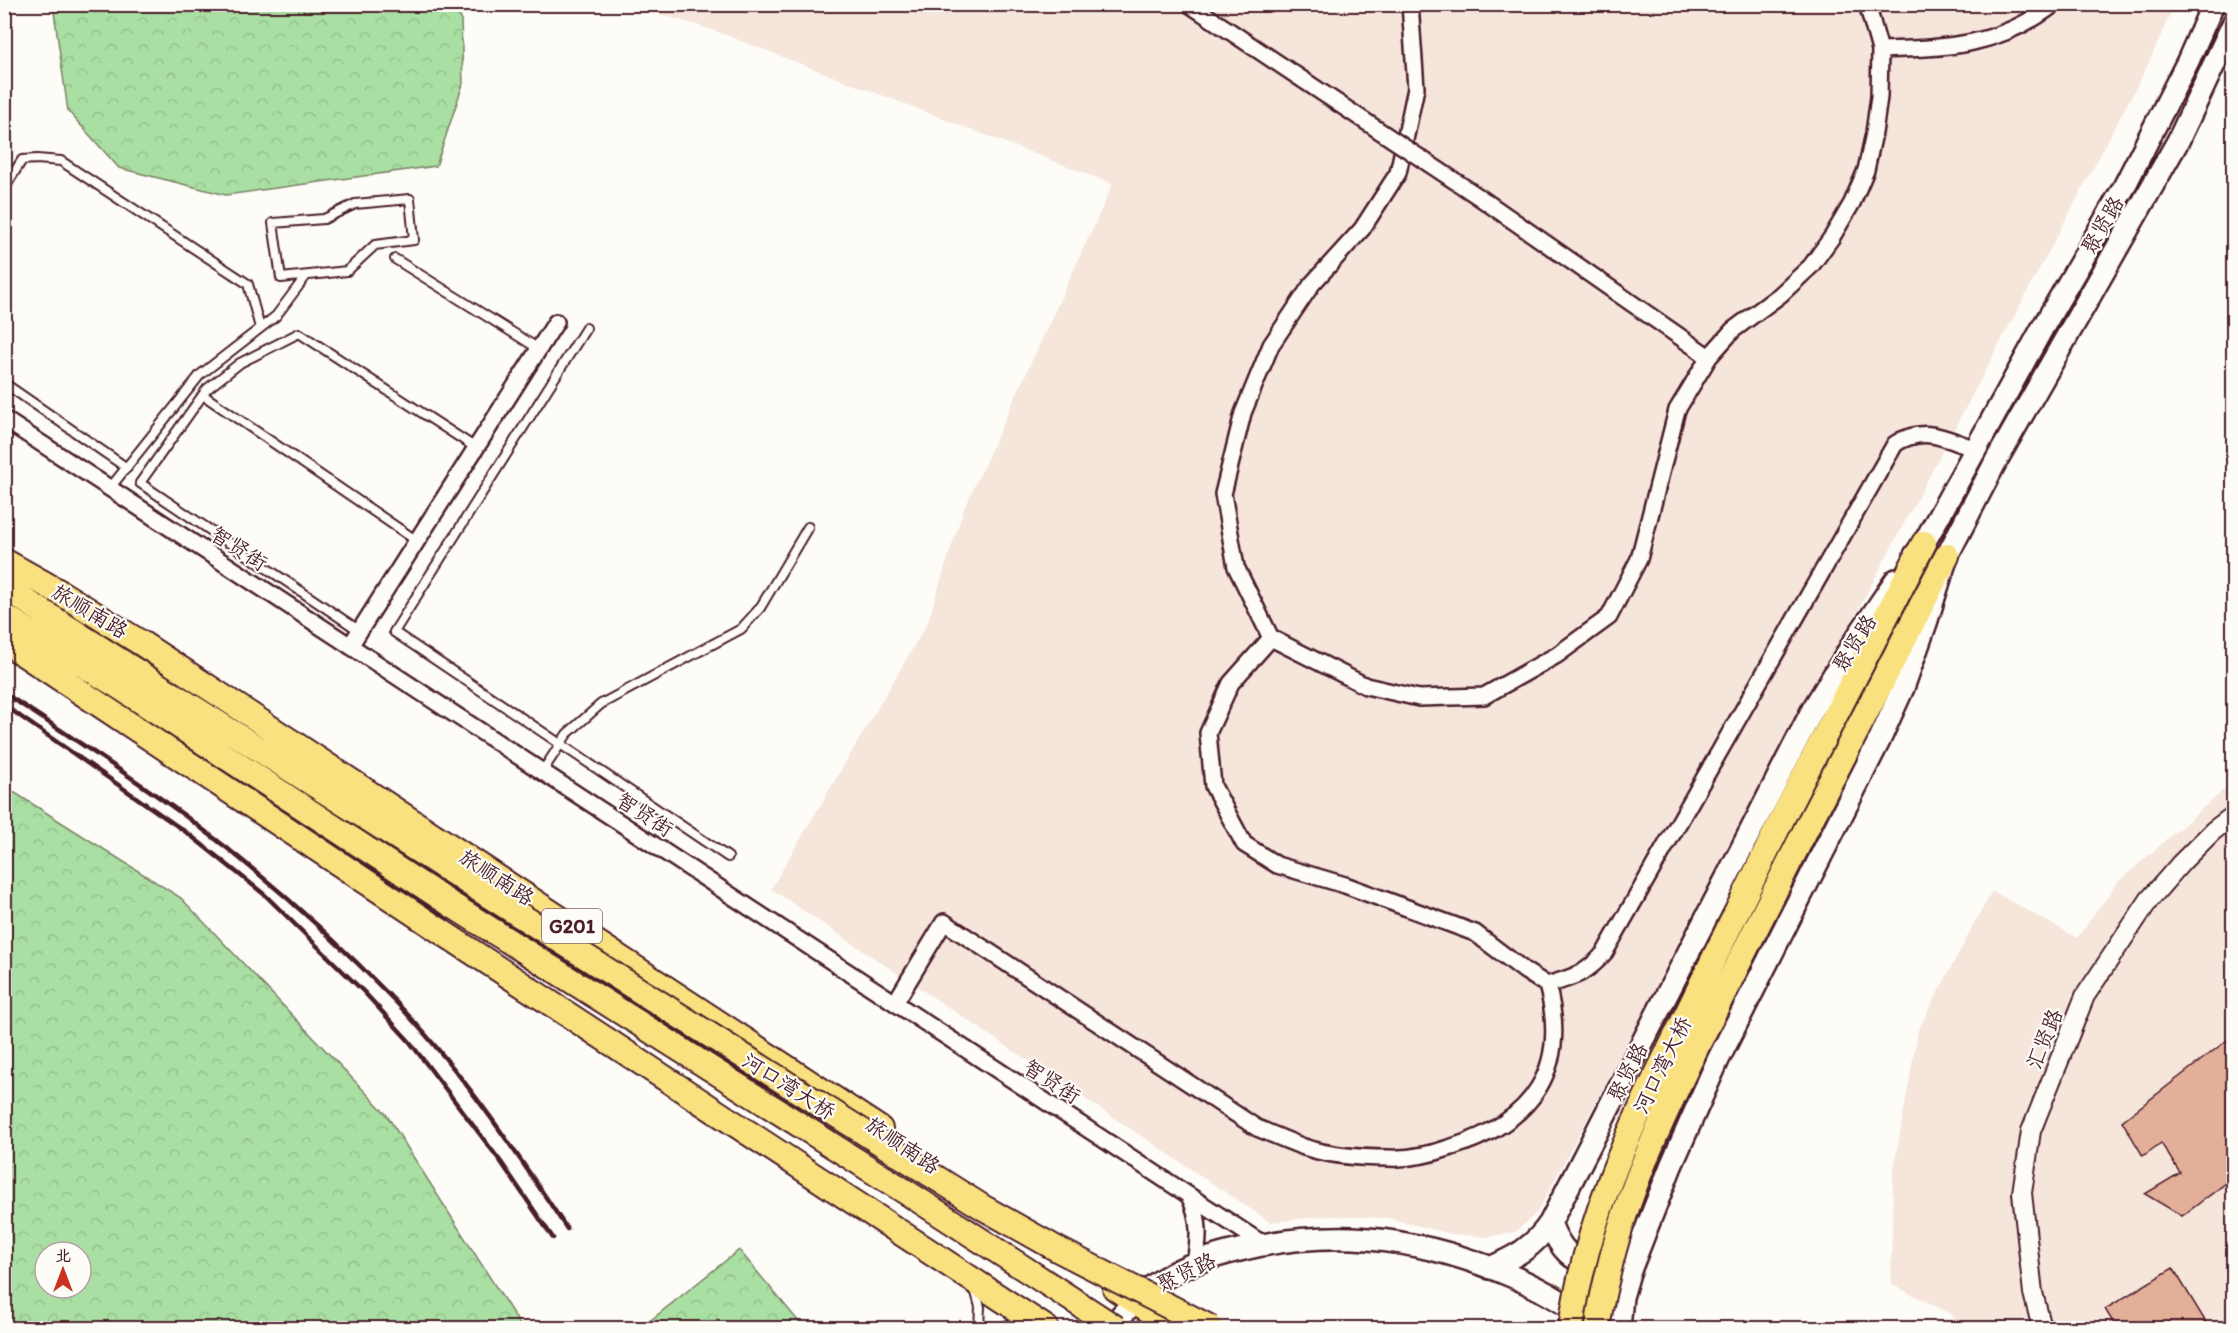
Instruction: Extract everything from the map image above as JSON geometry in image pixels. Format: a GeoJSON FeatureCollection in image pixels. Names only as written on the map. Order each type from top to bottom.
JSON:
{"type":"FeatureCollection","features":[{"type":"Feature","properties":{"kind":"highway","name":"河口湾大桥"},"geometry":{"type":"LineString","coordinates":[[1571,1329],[1581,1270],[1604,1194],[1633,1124],[1785,813],[1924,543]]}},
{"type":"Feature","properties":{"kind":"highway","name":"河口湾大桥"},"geometry":{"type":"LineString","coordinates":[[1598,1329],[1606,1281],[1628,1202],[1658,1130],[1696,1048],[1808,825],[1947,556]]}},
{"type":"Feature","properties":{"kind":"highway","name":"旅顺南路"},"geometry":{"type":"LineString","coordinates":[[4,561],[61,593],[151,649],[841,1103],[1134,1301]]}},
{"type":"Feature","properties":{"kind":"highway","name":"河口湾大桥"},"geometry":{"type":"LineString","coordinates":[[4,586],[984,1208],[1057,1249],[1211,1329]]}},
{"type":"Feature","properties":{"kind":"highway","name":"河口湾大桥"},"geometry":{"type":"LineString","coordinates":[[4,616],[118,686],[455,907],[897,1186],[1116,1329]]}},
{"type":"Feature","properties":{"kind":"highway"},"geometry":{"type":"LineString","coordinates":[[4,641],[1041,1326]]}},
{"type":"Feature","properties":{"kind":"highway","name":"G201"},"geometry":{"type":"LineString","coordinates":[[1134,1301],[1176,1329]]}},
{"type":"Feature","properties":{"kind":"main road","name":"聚贤路"},"geometry":{"type":"LineString","coordinates":[[1490,1268],[1521,1254],[1539,1239],[1550,1223],[1813,710],[1854,642],[1924,543],[2043,327],[2123,189],[2179,81],[2212,4]]}},
{"type":"Feature","properties":{"kind":"main road","name":"聚贤路"},"geometry":{"type":"LineString","coordinates":[[1619,1329],[1622,1296],[1629,1273],[1671,1166],[1718,1060],[1879,741],[1903,688],[1947,556],[1996,461],[2178,141],[2234,22]]}},
{"type":"Feature","properties":{"kind":"main road"},"geometry":{"type":"LineString","coordinates":[[1550,1223],[1557,1242],[1569,1256],[1586,1266],[1604,1272],[1629,1273]]}},
{"type":"Feature","properties":{"kind":"main road","name":"聚贤路"},"geometry":{"type":"LineString","coordinates":[[1110,1329],[1134,1301],[1164,1279],[1195,1263],[1263,1244],[1307,1239],[1365,1239],[1401,1243],[1450,1255],[1490,1268],[1537,1288],[1581,1314],[1598,1329]]}},
{"type":"Feature","properties":{"kind":"street"},"geometry":{"type":"LineString","coordinates":[[1189,4],[1482,198],[1708,357]]}},
{"type":"Feature","properties":{"kind":"street"},"geometry":{"type":"LineString","coordinates":[[1410,4],[1416,88],[1398,173],[1362,229],[1312,284],[1271,345],[1243,413],[1223,494],[1236,567],[1271,638],[1366,686],[1419,698],[1484,696],[1557,655],[1609,617],[1639,559],[1677,411],[1708,357],[1733,330],[1780,295],[1810,266],[1832,237],[1852,203],[1866,170],[1879,97],[1880,50],[1867,4]]}},
{"type":"Feature","properties":{"kind":"street"},"geometry":{"type":"LineString","coordinates":[[1880,50],[1947,48],[1979,42],[2012,30],[2041,15],[2054,4]]}},
{"type":"Feature","properties":{"kind":"street"},"geometry":{"type":"LineString","coordinates":[[350,646],[556,322]]}},
{"type":"Feature","properties":{"kind":"street","name":"智贤街"},"geometry":{"type":"LineString","coordinates":[[4,419],[1263,1244]]}},
{"type":"Feature","properties":{"kind":"street"},"geometry":{"type":"LineString","coordinates":[[1547,985],[1579,975],[1594,966],[1605,952],[1895,444],[1906,436],[1920,434],[1938,436],[1975,449]]}},
{"type":"Feature","properties":{"kind":"street"},"geometry":{"type":"LineString","coordinates":[[895,1003],[944,922],[1257,1128],[1305,1147],[1348,1156],[1392,1158],[1433,1153],[1469,1142],[1504,1124],[1528,1103],[1543,1081],[1551,1058],[1555,1036],[1554,1009],[1547,985],[1474,933],[1345,885],[1277,865],[1244,844],[1213,786],[1208,733],[1231,683],[1271,638]]}},
{"type":"Feature","properties":{"kind":"street","name":"汇贤路"},"geometry":{"type":"LineString","coordinates":[[2042,1329],[2033,1293],[2022,1193],[2031,1131],[2085,996],[2149,900],[2181,862],[2213,831],[2234,815]]}},
{"type":"Feature","properties":{"kind":"street"},"geometry":{"type":"LineString","coordinates":[[1190,1196],[1196,1208],[1198,1220],[1199,1235],[1195,1263]]}},
{"type":"Feature","properties":{"kind":"lane"},"geometry":{"type":"LineString","coordinates":[[4,189],[22,160],[61,161],[248,284],[260,328]]}},
{"type":"Feature","properties":{"kind":"lane"},"geometry":{"type":"LineString","coordinates":[[110,488],[200,375],[276,316],[306,276],[347,271],[375,245],[414,240],[410,199],[355,204],[324,219],[273,223],[281,278],[306,276]]}},
{"type":"Feature","properties":{"kind":"lane"},"geometry":{"type":"LineString","coordinates":[[395,259],[539,349]]}},
{"type":"Feature","properties":{"kind":"lane"},"geometry":{"type":"LineString","coordinates":[[586,328],[394,632],[728,857]]}},
{"type":"Feature","properties":{"kind":"lane"},"geometry":{"type":"LineString","coordinates":[[360,631],[140,483],[207,389],[240,363],[299,333],[476,448]]}},
{"type":"Feature","properties":{"kind":"lane"},"geometry":{"type":"LineString","coordinates":[[4,383],[127,468]]}},
{"type":"Feature","properties":{"kind":"lane"},"geometry":{"type":"LineString","coordinates":[[203,395],[417,541]]}},
{"type":"Feature","properties":{"kind":"lane"},"geometry":{"type":"LineString","coordinates":[[542,772],[567,734],[601,704],[741,629],[760,608],[808,527]]}},
{"type":"Feature","properties":{"kind":"lane"},"geometry":{"type":"LineString","coordinates":[[966,1276],[975,1290],[980,1307],[979,1329]]}},
{"type":"Feature","properties":{"kind":"lane"},"geometry":{"type":"LineString","coordinates":[[999,1329],[1018,1322],[1041,1326]]}},
{"type":"Feature","properties":{"kind":"shaded area"},"geometry":{"type":"Polygon","coordinates":[[[629,5],[2174,5],[2148,65],[1537,1213],[1515,1232],[1487,1237],[1452,1234],[1387,1218],[1328,1216],[1270,1222],[771,889],[927,624],[963,511],[1113,184],[710,29],[629,5]]]}},
{"type":"Feature","properties":{"kind":"shaded area"},"geometry":{"type":"Polygon","coordinates":[[[2233,782],[2233,1328],[1958,1328],[1952,1315],[1891,1284],[1893,1174],[1918,1030],[1992,891],[2077,938],[2118,882],[2233,782]]]}},
{"type":"Feature","properties":{"kind":"green space"},"geometry":{"type":"Polygon","coordinates":[[[53,5],[447,5],[461,18],[463,84],[436,166],[226,195],[119,168],[68,111],[53,5]]]}},
{"type":"Feature","properties":{"kind":"green space"},"geometry":{"type":"Polygon","coordinates":[[[4,786],[181,898],[386,1114],[522,1328],[5,1328],[4,786]]]}},
{"type":"Feature","properties":{"kind":"green space"},"geometry":{"type":"Polygon","coordinates":[[[739,1250],[804,1328],[641,1328],[739,1250]]]}},
{"type":"Feature","properties":{"kind":"building"},"geometry":{"type":"Polygon","coordinates":[[[2234,1035],[2234,1177],[2182,1216],[2145,1194],[2180,1173],[2161,1143],[2143,1156],[2122,1121],[2234,1035]]]}},
{"type":"Feature","properties":{"kind":"building"},"geometry":{"type":"Polygon","coordinates":[[[2173,1268],[2210,1329],[2117,1329],[2105,1309],[2173,1268]]]}},
{"type":"Feature","properties":{"kind":"railway"},"geometry":{"type":"LineString","coordinates":[[4,693],[192,821],[297,907],[347,953],[395,1001],[442,1054],[507,1140],[567,1229]]}},
{"type":"Feature","properties":{"kind":"railway"},"geometry":{"type":"LineString","coordinates":[[4,705],[190,835],[265,895],[364,992],[409,1041],[501,1162],[553,1238]]}}]}
